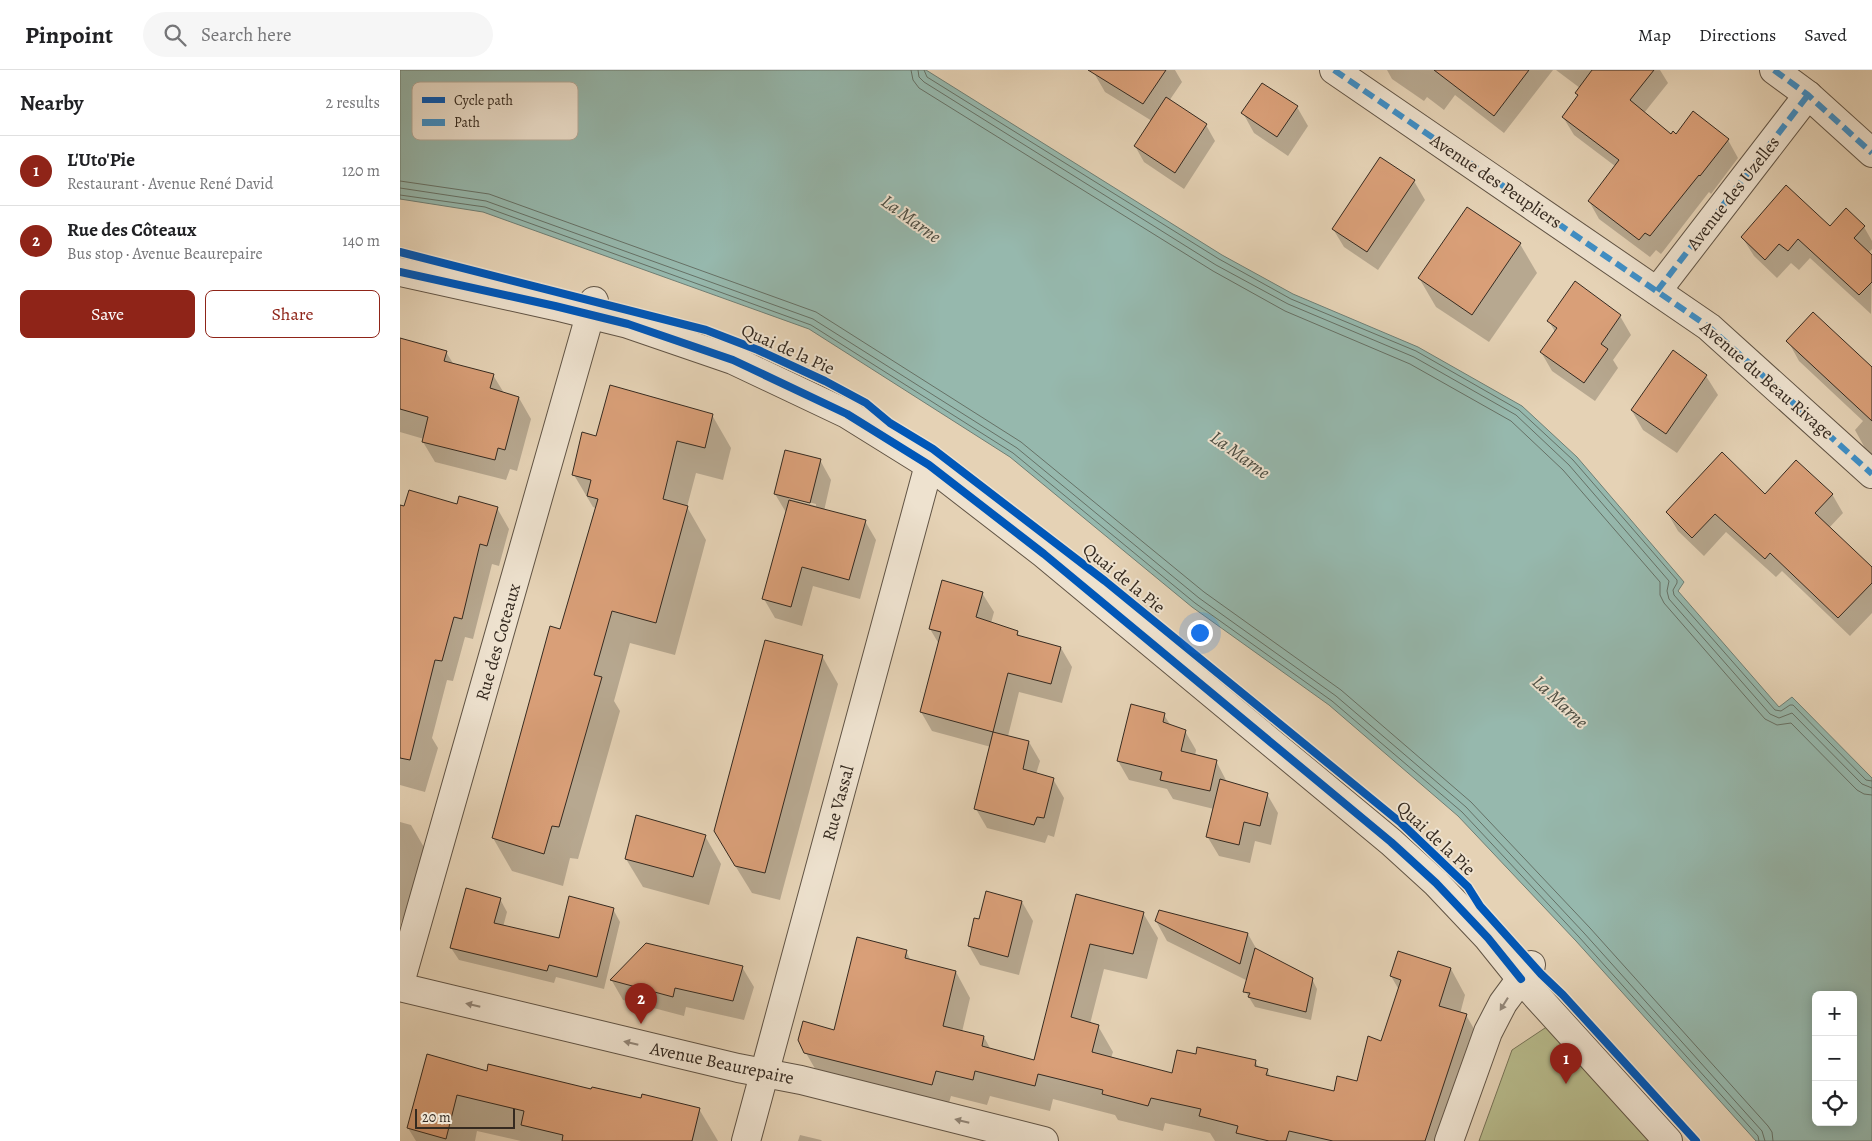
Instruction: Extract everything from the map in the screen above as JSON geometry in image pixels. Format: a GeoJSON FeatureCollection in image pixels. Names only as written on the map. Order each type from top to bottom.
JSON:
{"type":"FeatureCollection","features":[{"type":"Feature","properties":{"kind":"street","name":"Avenue des Peupliers"},"geometry":{"type":"LineString","coordinates":[[1334,70],[1657,292]]}},
{"type":"Feature","properties":{"kind":"street"},"geometry":{"type":"LineString","coordinates":[[1774,70],[1808,95],[1872,153]]}},
{"type":"Feature","properties":{"kind":"street","name":"Avenue des Uzelles"},"geometry":{"type":"LineString","coordinates":[[1657,292],[1808,95]]}},
{"type":"Feature","properties":{"kind":"street","name":"Quai de la Pie"},"geometry":{"type":"LineString","coordinates":[[400,272],[593,308],[628,324],[733,360],[847,414],[929,465],[1044,554],[1391,842],[1436,883],[1488,938],[1526,972],[1547,1008],[1668,1141]]}},
{"type":"Feature","properties":{"kind":"street","name":"Avenue du Beau Rivage"},"geometry":{"type":"LineString","coordinates":[[1657,292],[1709,328],[1872,474]]}},
{"type":"Feature","properties":{"kind":"street","name":"Rue des Coteaux"},"geometry":{"type":"LineString","coordinates":[[400,983],[593,308]]}},
{"type":"Feature","properties":{"kind":"street","name":"Rue Vassal"},"geometry":{"type":"LineString","coordinates":[[746,1141],[929,465]]}},
{"type":"Feature","properties":{"kind":"street"},"geometry":{"type":"LineString","coordinates":[[1449,1141],[1488,1032],[1504,1003],[1526,972]]}},
{"type":"Feature","properties":{"kind":"street","name":"Avenue Beaurepaire"},"geometry":{"type":"LineString","coordinates":[[400,987],[764,1074],[801,1080],[1044,1141]]}},
{"type":"Feature","properties":{"kind":"green space"},"geometry":{"type":"Polygon","coordinates":[[[1551,1024],[1655,1141],[1479,1141],[1512,1050],[1551,1024]]]}},
{"type":"Feature","properties":{"kind":"water","name":"La Marne"},"geometry":{"type":"Polygon","coordinates":[[[400,70],[926,70],[1222,255],[1293,294],[1418,347],[1522,406],[1577,457],[1684,582],[1678,591],[1779,707],[1792,697],[1872,778],[1872,1141],[1756,1141],[1576,941],[1458,816],[1329,705],[1192,607],[1010,457],[809,329],[483,212],[400,199],[400,70]]]}},
{"type":"Feature","properties":{"kind":"building"},"geometry":{"type":"Polygon","coordinates":[[[1088,70],[1166,70],[1143,104],[1088,70]]]}},
{"type":"Feature","properties":{"kind":"building"},"geometry":{"type":"Polygon","coordinates":[[[1434,70],[1529,70],[1494,116],[1434,70]]]}},
{"type":"Feature","properties":{"kind":"building"},"geometry":{"type":"Polygon","coordinates":[[[1592,70],[1654,70],[1630,100],[1671,134],[1673,131],[1676,134],[1693,111],[1729,139],[1650,236],[1645,233],[1639,240],[1588,201],[1619,160],[1562,117],[1578,95],[1575,93],[1592,70]]]}},
{"type":"Feature","properties":{"kind":"building"},"geometry":{"type":"Polygon","coordinates":[[[1262,83],[1298,106],[1277,137],[1241,113],[1262,83]]]}},
{"type":"Feature","properties":{"kind":"building"},"geometry":{"type":"Polygon","coordinates":[[[1166,97],[1207,124],[1175,173],[1134,146],[1166,97]]]}},
{"type":"Feature","properties":{"kind":"building"},"geometry":{"type":"Polygon","coordinates":[[[1380,157],[1415,180],[1367,252],[1332,229],[1380,157]]]}},
{"type":"Feature","properties":{"kind":"building"},"geometry":{"type":"Polygon","coordinates":[[[1786,185],[1830,226],[1846,208],[1865,226],[1854,238],[1872,255],[1872,282],[1859,295],[1798,239],[1788,251],[1779,244],[1765,260],[1741,237],[1786,185]]]}},
{"type":"Feature","properties":{"kind":"building"},"geometry":{"type":"Polygon","coordinates":[[[1467,207],[1521,243],[1472,315],[1418,278],[1467,207]]]}},
{"type":"Feature","properties":{"kind":"building"},"geometry":{"type":"Polygon","coordinates":[[[1575,281],[1621,315],[1601,344],[1608,349],[1584,383],[1540,352],[1557,328],[1547,321],[1575,281]]]}},
{"type":"Feature","properties":{"kind":"building"},"geometry":{"type":"Polygon","coordinates":[[[1813,312],[1872,367],[1872,421],[1786,341],[1813,312]]]}},
{"type":"Feature","properties":{"kind":"building"},"geometry":{"type":"Polygon","coordinates":[[[400,338],[447,351],[444,361],[494,374],[490,388],[519,397],[505,450],[498,448],[495,460],[422,442],[428,417],[400,409],[400,338]]]}},
{"type":"Feature","properties":{"kind":"building"},"geometry":{"type":"Polygon","coordinates":[[[1673,350],[1707,375],[1666,434],[1631,410],[1673,350]]]}},
{"type":"Feature","properties":{"kind":"building"},"geometry":{"type":"Polygon","coordinates":[[[610,385],[713,414],[705,448],[677,441],[663,499],[688,506],[656,623],[612,611],[594,675],[602,677],[559,827],[552,826],[544,854],[492,838],[550,626],[560,629],[598,499],[587,496],[591,480],[572,475],[582,432],[596,436],[610,385]]]}},
{"type":"Feature","properties":{"kind":"building"},"geometry":{"type":"Polygon","coordinates":[[[785,450],[821,459],[810,503],[774,494],[785,450]]]}},
{"type":"Feature","properties":{"kind":"building"},"geometry":{"type":"Polygon","coordinates":[[[1722,452],[1765,494],[1796,460],[1833,494],[1815,513],[1872,567],[1872,583],[1838,618],[1770,553],[1765,559],[1715,514],[1692,538],[1666,512],[1722,452]]]}},
{"type":"Feature","properties":{"kind":"building"},"geometry":{"type":"Polygon","coordinates":[[[409,490],[457,504],[459,496],[498,507],[487,546],[480,544],[462,619],[454,617],[442,661],[435,660],[410,760],[400,758],[400,505],[404,506],[409,490]]]}},
{"type":"Feature","properties":{"kind":"building"},"geometry":{"type":"Polygon","coordinates":[[[789,500],[866,520],[849,580],[802,567],[791,607],[762,599],[789,500]]]}},
{"type":"Feature","properties":{"kind":"building"},"geometry":{"type":"Polygon","coordinates":[[[942,580],[983,592],[976,617],[1018,631],[1017,635],[1061,647],[1051,684],[1008,673],[993,732],[920,712],[941,632],[929,629],[942,580]]]}},
{"type":"Feature","properties":{"kind":"building"},"geometry":{"type":"Polygon","coordinates":[[[765,640],[823,655],[765,873],[735,866],[714,831],[765,640]]]}},
{"type":"Feature","properties":{"kind":"building"},"geometry":{"type":"Polygon","coordinates":[[[1131,704],[1165,713],[1163,722],[1186,730],[1181,751],[1217,760],[1210,791],[1160,780],[1162,772],[1117,761],[1131,704]]]}},
{"type":"Feature","properties":{"kind":"building"},"geometry":{"type":"Polygon","coordinates":[[[993,732],[1029,741],[1023,769],[1054,778],[1044,818],[1037,817],[1034,825],[974,809],[993,732]]]}},
{"type":"Feature","properties":{"kind":"building"},"geometry":{"type":"Polygon","coordinates":[[[1220,779],[1268,793],[1260,826],[1244,822],[1239,845],[1206,837],[1220,779]]]}},
{"type":"Feature","properties":{"kind":"building"},"geometry":{"type":"Polygon","coordinates":[[[636,815],[706,835],[693,877],[625,859],[636,815]]]}},
{"type":"Feature","properties":{"kind":"building"},"geometry":{"type":"Polygon","coordinates":[[[466,888],[501,898],[494,923],[559,938],[569,896],[614,908],[597,977],[549,965],[547,971],[450,948],[466,888]]]}},
{"type":"Feature","properties":{"kind":"building"},"geometry":{"type":"Polygon","coordinates":[[[986,891],[1022,901],[1008,957],[968,946],[974,918],[979,919],[986,891]]]}},
{"type":"Feature","properties":{"kind":"building"},"geometry":{"type":"Polygon","coordinates":[[[1076,894],[1144,912],[1133,954],[1090,944],[1071,1017],[1099,1025],[1092,1052],[1172,1073],[1177,1050],[1196,1054],[1197,1047],[1256,1060],[1255,1066],[1268,1069],[1266,1075],[1334,1091],[1337,1076],[1357,1081],[1368,1036],[1381,1041],[1401,980],[1390,976],[1398,951],[1451,968],[1439,1006],[1467,1014],[1425,1141],[1333,1141],[1289,1131],[1286,1141],[1269,1141],[1236,1133],[1238,1126],[1199,1116],[1201,1109],[1151,1098],[1148,1106],[1102,1094],[1103,1090],[1038,1074],[1035,1086],[975,1071],[973,1080],[936,1071],[932,1085],[804,1053],[798,1040],[803,1021],[834,1030],[857,937],[907,950],[905,958],[956,971],[943,1026],[984,1036],[982,1046],[1034,1060],[1076,894]]]}},
{"type":"Feature","properties":{"kind":"building"},"geometry":{"type":"Polygon","coordinates":[[[1159,910],[1248,933],[1240,964],[1155,921],[1159,910]]]}},
{"type":"Feature","properties":{"kind":"building"},"geometry":{"type":"Polygon","coordinates":[[[646,943],[743,966],[733,1001],[675,988],[673,997],[610,980],[646,943]]]}},
{"type":"Feature","properties":{"kind":"building"},"geometry":{"type":"Polygon","coordinates":[[[1255,948],[1313,978],[1306,1012],[1248,997],[1250,993],[1243,992],[1255,948]]]}},
{"type":"Feature","properties":{"kind":"building"},"geometry":{"type":"Polygon","coordinates":[[[427,1054],[487,1071],[488,1064],[591,1089],[592,1087],[641,1098],[642,1094],[700,1108],[692,1141],[562,1141],[563,1135],[521,1125],[524,1111],[457,1095],[446,1139],[407,1128],[427,1054]]]}},
{"type":"Feature","properties":{"kind":"marked path"},"geometry":{"type":"LineString","coordinates":[[1334,70],[1709,327],[1872,474]]}},
{"type":"Feature","properties":{"kind":"marked path"},"geometry":{"type":"LineString","coordinates":[[1774,70],[1808,95],[1872,153]]}},
{"type":"Feature","properties":{"kind":"marked path"},"geometry":{"type":"LineString","coordinates":[[1657,291],[1808,95]]}},
{"type":"Feature","properties":{"kind":"cycle path"},"geometry":{"type":"LineString","coordinates":[[400,252],[706,330],[758,350],[825,381],[866,403],[890,423],[933,449],[1105,581],[1401,823],[1468,887],[1480,906],[1541,974],[1563,995],[1696,1141]]}},
{"type":"Feature","properties":{"kind":"cycle path"},"geometry":{"type":"LineString","coordinates":[[400,272],[628,324],[733,360],[847,414],[929,465],[1044,554],[1391,842],[1436,883],[1488,938],[1521,979]]}},
{"type":"Feature","properties":{"kind":"place","name":"Rue des Côteaux"},"geometry":{"type":"Point","coordinates":[641,1024]}},
{"type":"Feature","properties":{"kind":"place","name":"L'Uto'Pie"},"geometry":{"type":"Point","coordinates":[1566,1084]}}]}
